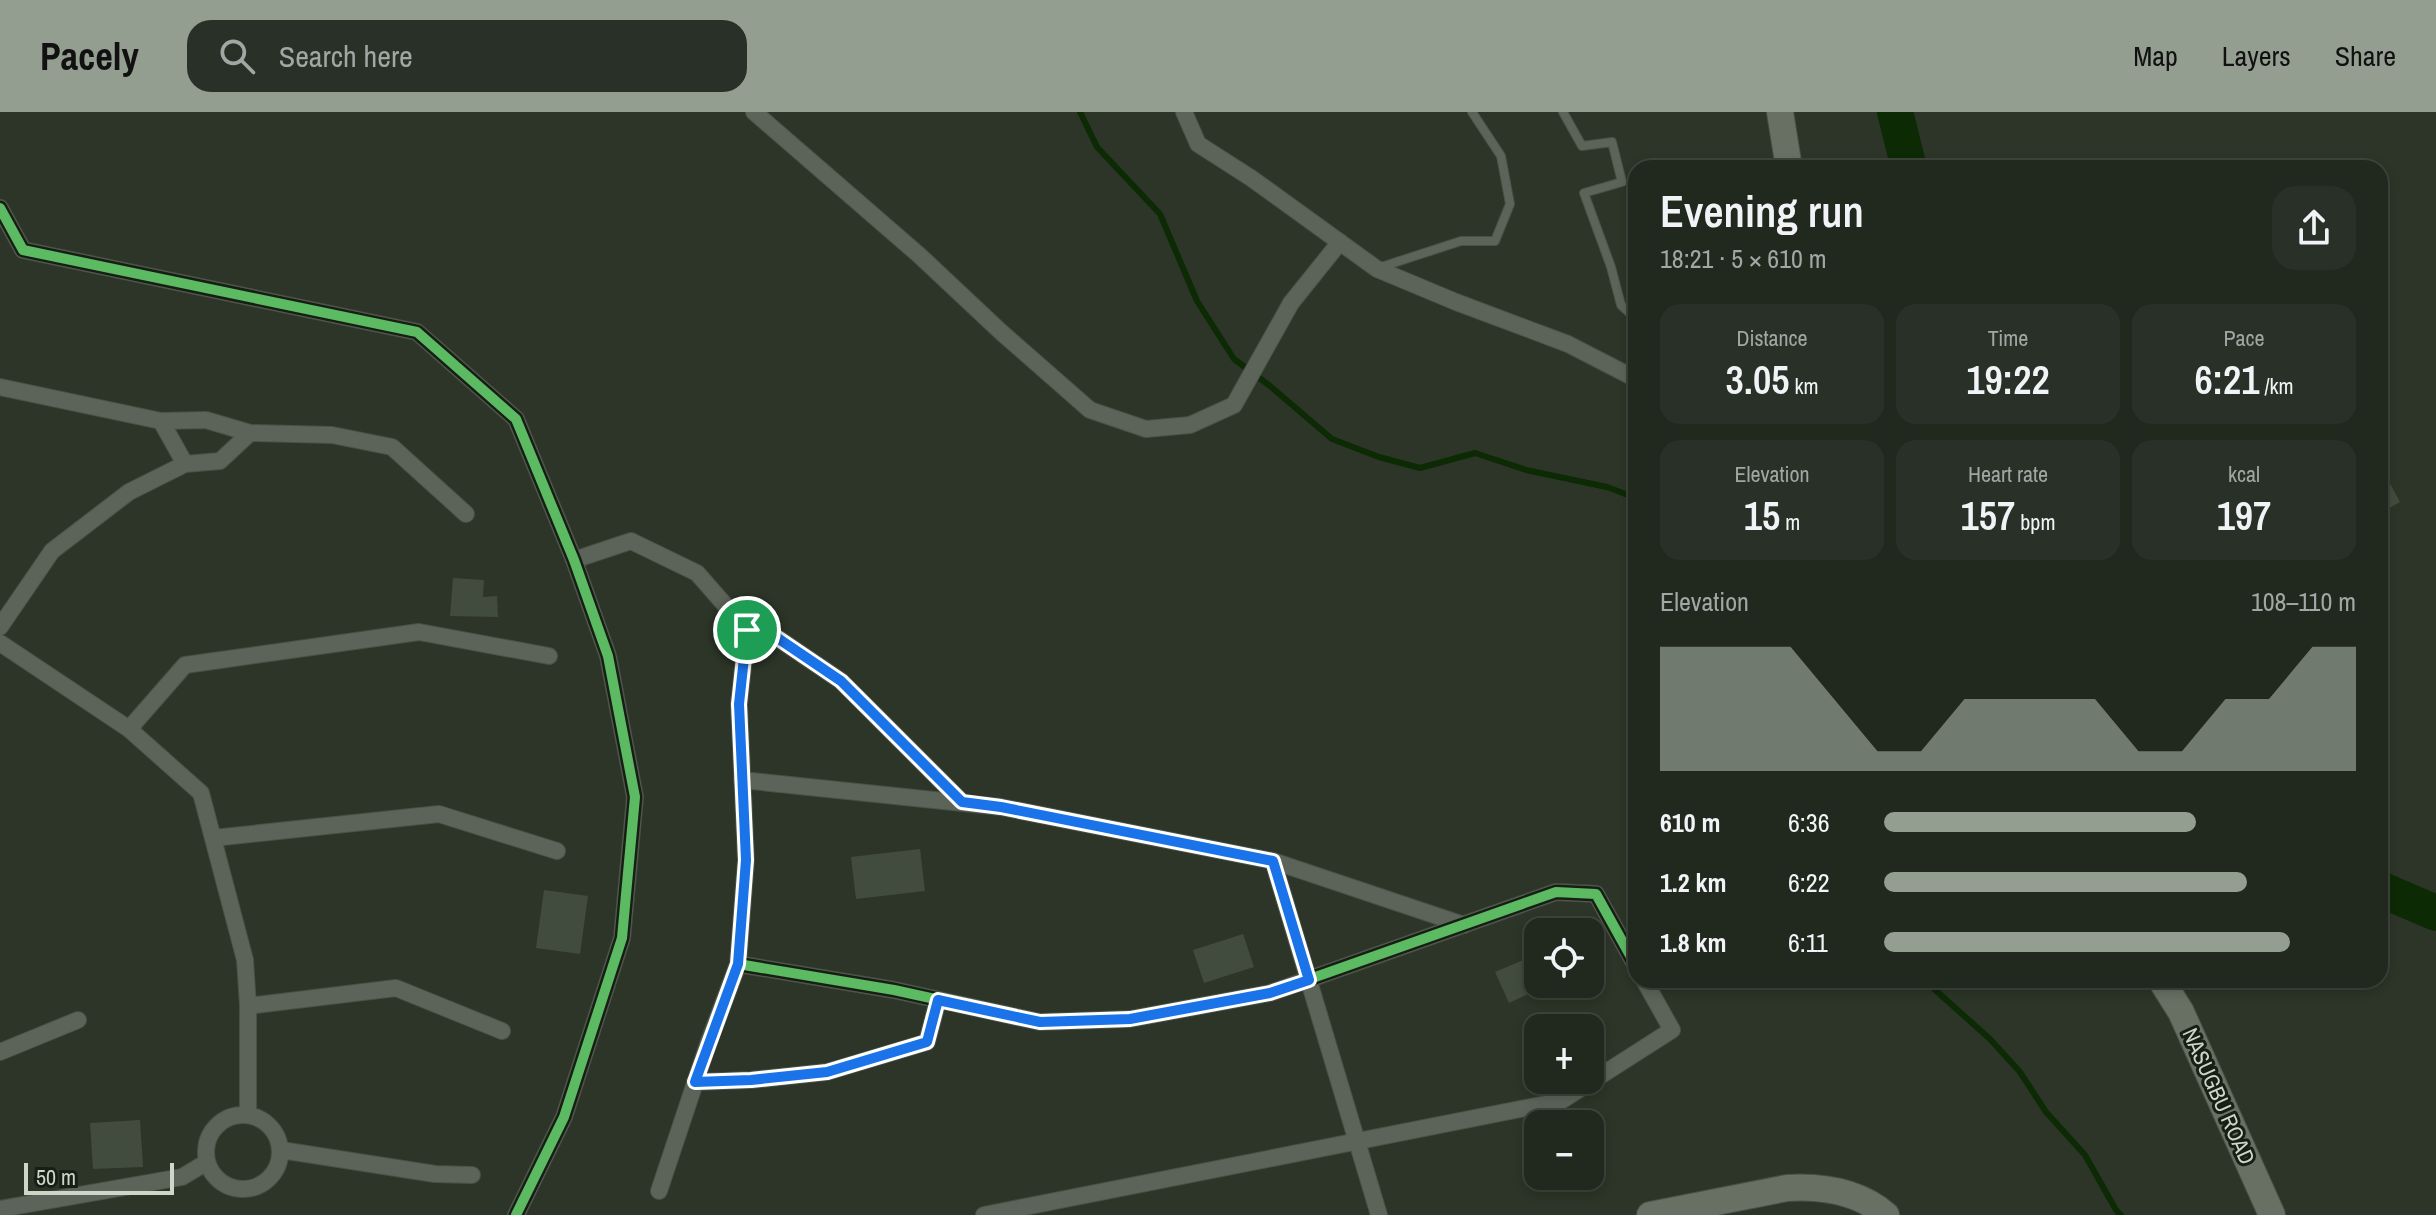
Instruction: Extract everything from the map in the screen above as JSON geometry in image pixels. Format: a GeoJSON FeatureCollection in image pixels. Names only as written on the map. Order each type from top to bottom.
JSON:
{"type":"FeatureCollection","features":[{"type":"Feature","properties":{"kind":"main road"},"geometry":{"type":"LineString","coordinates":[[1780,112],[1788,160]]}},
{"type":"Feature","properties":{"kind":"main road","name":"NASUGBU ROAD"},"geometry":{"type":"LineString","coordinates":[[2166,988],[2181,1012],[2272,1215]]}},
{"type":"Feature","properties":{"kind":"main road"},"geometry":{"type":"LineString","coordinates":[[1650,1215],[1787,1188],[1809,1187],[1834,1189],[1877,1207],[1886,1215]]}},
{"type":"Feature","properties":{"kind":"street"},"geometry":{"type":"LineString","coordinates":[[754,112],[919,255],[1090,410],[1146,429],[1190,425],[1234,405],[1291,303],[1340,242]]}},
{"type":"Feature","properties":{"kind":"street"},"geometry":{"type":"LineString","coordinates":[[1184,112],[1198,144],[1251,178],[1377,269],[1568,344],[1628,375]]}},
{"type":"Feature","properties":{"kind":"street"},"geometry":{"type":"LineString","coordinates":[[0,208],[23,250],[417,332],[516,419],[574,560],[608,656],[635,797],[622,938],[564,1117],[516,1215]]}},
{"type":"Feature","properties":{"kind":"street"},"geometry":{"type":"LineString","coordinates":[[0,387],[161,421],[206,420],[250,433],[332,435],[392,447],[466,514]]}},
{"type":"Feature","properties":{"kind":"street"},"geometry":{"type":"LineString","coordinates":[[161,421],[185,464]]}},
{"type":"Feature","properties":{"kind":"street"},"geometry":{"type":"LineString","coordinates":[[0,627],[52,551],[129,492],[185,464],[220,461],[250,433]]}},
{"type":"Feature","properties":{"kind":"street"},"geometry":{"type":"LineString","coordinates":[[574,560],[631,541],[697,573],[747,630],[776,637],[841,681],[962,802]]}},
{"type":"Feature","properties":{"kind":"street"},"geometry":{"type":"LineString","coordinates":[[659,1191],[738,964],[746,860],[739,704],[747,630]]}},
{"type":"Feature","properties":{"kind":"street"},"geometry":{"type":"LineString","coordinates":[[129,729],[185,665],[419,632],[549,656]]}},
{"type":"Feature","properties":{"kind":"street"},"geometry":{"type":"LineString","coordinates":[[0,643],[129,729],[201,793],[245,960],[248,1115]]}},
{"type":"Feature","properties":{"kind":"street"},"geometry":{"type":"LineString","coordinates":[[742,780],[1001,807],[1273,861],[1464,925]]}},
{"type":"Feature","properties":{"kind":"street"},"geometry":{"type":"LineString","coordinates":[[213,838],[439,814],[557,851]]}},
{"type":"Feature","properties":{"kind":"street"},"geometry":{"type":"LineString","coordinates":[[1273,861],[1379,1215]]}},
{"type":"Feature","properties":{"kind":"street"},"geometry":{"type":"LineString","coordinates":[[738,964],[894,990],[1040,1022],[1130,1019],[1270,993],[1556,892],[1596,894],[1628,952]]}},
{"type":"Feature","properties":{"kind":"street"},"geometry":{"type":"LineString","coordinates":[[248,1006],[396,988],[502,1031]]}},
{"type":"Feature","properties":{"kind":"street"},"geometry":{"type":"LineString","coordinates":[[984,1215],[1561,1101],[1672,1030],[1648,988]]}},
{"type":"Feature","properties":{"kind":"street"},"geometry":{"type":"LineString","coordinates":[[695,1082],[827,1072],[927,1042],[938,1000]]}},
{"type":"Feature","properties":{"kind":"street"},"geometry":{"type":"LineString","coordinates":[[0,1052],[78,1020]]}},
{"type":"Feature","properties":{"kind":"street"},"geometry":{"type":"LineString","coordinates":[[236,1115],[248,1115],[271,1126],[281,1150],[274,1173],[266,1182],[243,1190],[220,1182],[207,1162],[206,1149],[208,1137],[215,1127],[236,1115]]}},
{"type":"Feature","properties":{"kind":"street"},"geometry":{"type":"LineString","coordinates":[[281,1150],[435,1174],[472,1175]]}},
{"type":"Feature","properties":{"kind":"street"},"geometry":{"type":"LineString","coordinates":[[0,1209],[182,1177],[207,1162]]}},
{"type":"Feature","properties":{"kind":"lane"},"geometry":{"type":"LineString","coordinates":[[1377,269],[1461,241],[1495,241],[1510,204],[1501,156],[1472,112]]}},
{"type":"Feature","properties":{"kind":"lane"},"geometry":{"type":"LineString","coordinates":[[1563,112],[1582,146],[1612,142],[1622,182],[1584,193],[1611,267],[1621,305],[1628,312]]}},
{"type":"Feature","properties":{"kind":"building"},"geometry":{"type":"Polygon","coordinates":[[[2388,480],[2400,502],[2388,509],[2388,480]]]}},
{"type":"Feature","properties":{"kind":"building"},"geometry":{"type":"Polygon","coordinates":[[[453,578],[484,580],[483,597],[497,596],[498,617],[450,616],[453,578]]]}},
{"type":"Feature","properties":{"kind":"building"},"geometry":{"type":"Polygon","coordinates":[[[920,849],[925,891],[856,899],[851,857],[920,849]]]}},
{"type":"Feature","properties":{"kind":"building"},"geometry":{"type":"Polygon","coordinates":[[[544,890],[588,896],[580,954],[536,948],[544,890]]]}},
{"type":"Feature","properties":{"kind":"building"},"geometry":{"type":"Polygon","coordinates":[[[1243,934],[1254,967],[1204,983],[1193,950],[1243,934]]]}},
{"type":"Feature","properties":{"kind":"building"},"geometry":{"type":"Polygon","coordinates":[[[1524,960],[1524,996],[1509,1003],[1495,972],[1524,960]]]}},
{"type":"Feature","properties":{"kind":"building"},"geometry":{"type":"Polygon","coordinates":[[[140,1120],[143,1167],[93,1169],[90,1123],[140,1120]]]}},
{"type":"Feature","properties":{"kind":"waterway"},"geometry":{"type":"LineString","coordinates":[[1080,112],[1097,147],[1160,214],[1197,301],[1234,359],[1332,439],[1420,468],[1475,453],[1526,470],[1607,487],[1628,495]]}},
{"type":"Feature","properties":{"kind":"waterway"},"geometry":{"type":"LineString","coordinates":[[1895,112],[1907,160]]}},
{"type":"Feature","properties":{"kind":"waterway"},"geometry":{"type":"LineString","coordinates":[[2388,892],[2436,913]]}},
{"type":"Feature","properties":{"kind":"waterway"},"geometry":{"type":"LineString","coordinates":[[1933,988],[1990,1039],[2020,1072],[2046,1112],[2085,1155],[2121,1215]]}},
{"type":"Feature","properties":{"kind":"cycle path"},"geometry":{"type":"LineString","coordinates":[[0,208],[23,250],[417,332],[516,419],[574,560],[608,656],[635,797],[622,938],[564,1117],[516,1215]]}},
{"type":"Feature","properties":{"kind":"cycle path"},"geometry":{"type":"LineString","coordinates":[[738,964],[894,990],[1040,1022],[1130,1019],[1270,993],[1556,892],[1596,894],[1628,952]]}},
{"type":"Feature","properties":{"kind":"route"},"geometry":{"type":"LineString","coordinates":[[747,630],[776,637],[841,681],[962,802],[1273,861],[1309,980],[1270,993],[1130,1019],[1040,1022],[938,1000],[927,1042],[827,1072],[695,1082],[738,964],[746,860],[739,704],[747,630]]}}]}
